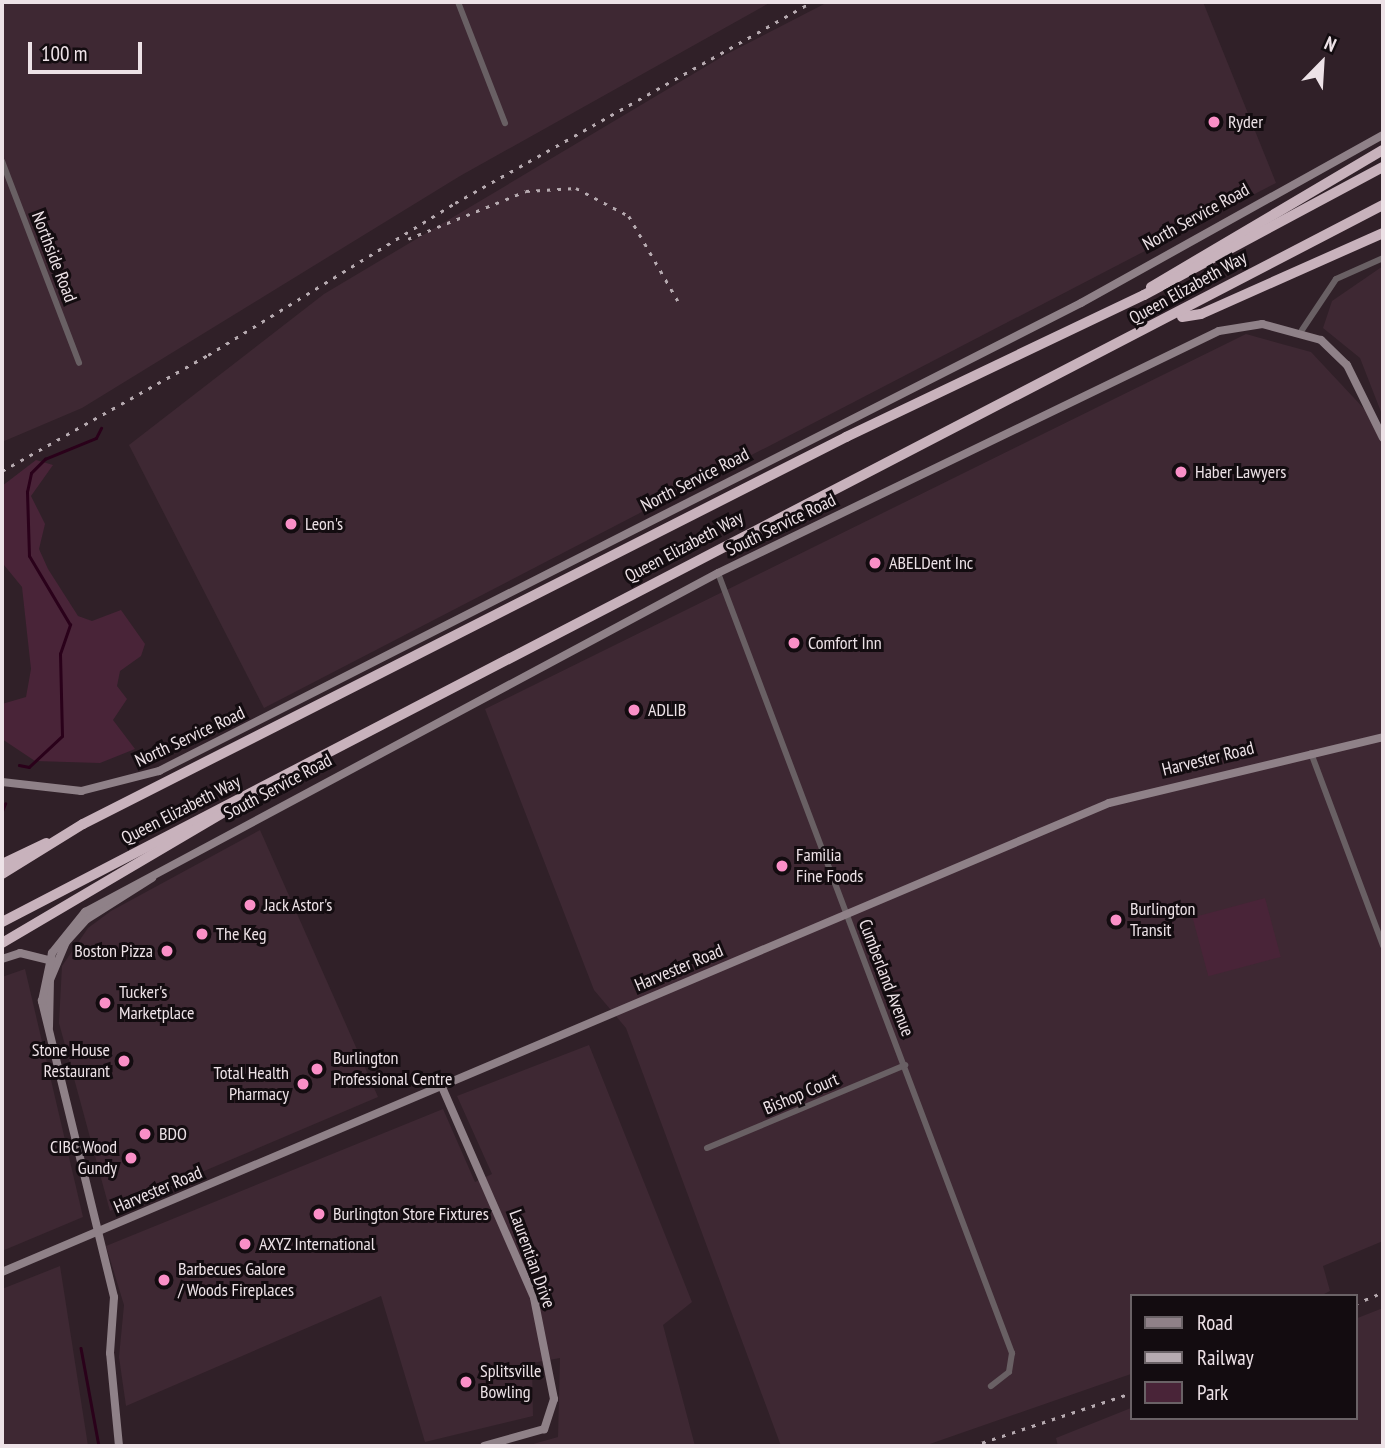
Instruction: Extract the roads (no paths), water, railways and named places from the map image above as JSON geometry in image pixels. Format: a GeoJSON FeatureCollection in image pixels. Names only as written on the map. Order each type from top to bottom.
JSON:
{"type":"FeatureCollection","features":[{"type":"Feature","properties":{"kind":"highway"},"geometry":{"type":"LineString","coordinates":[[1144,295],[1162,276],[1383,150]]}},
{"type":"Feature","properties":{"kind":"highway","name":"Queen Elizabeth Way"},"geometry":{"type":"LineString","coordinates":[[2,874],[83,824],[846,437],[1144,295],[1383,167]]}},
{"type":"Feature","properties":{"kind":"highway","name":"Queen Elizabeth Way"},"geometry":{"type":"LineString","coordinates":[[2,922],[854,477],[1175,317],[1383,205]]}},
{"type":"Feature","properties":{"kind":"highway"},"geometry":{"type":"LineString","coordinates":[[1175,317],[1201,314],[1383,233]]}},
{"type":"Feature","properties":{"kind":"highway"},"geometry":{"type":"LineString","coordinates":[[2,943],[216,820],[240,799]]}},
{"type":"Feature","properties":{"kind":"highway"},"geometry":{"type":"LineString","coordinates":[[2,864],[83,824]]}},
{"type":"Feature","properties":{"kind":"street"},"geometry":{"type":"LineString","coordinates":[[458,2],[505,123]]}},
{"type":"Feature","properties":{"kind":"street","name":"North Service Road"},"geometry":{"type":"LineString","coordinates":[[2,782],[81,791],[159,771],[1081,303],[1383,135]]}},
{"type":"Feature","properties":{"kind":"street","name":"Northside Road"},"geometry":{"type":"LineString","coordinates":[[2,161],[79,363]]}},
{"type":"Feature","properties":{"kind":"street"},"geometry":{"type":"LineString","coordinates":[[1383,258],[1336,279],[1302,330],[1348,365],[1383,438]]}},
{"type":"Feature","properties":{"kind":"street","name":"South Service Road"},"geometry":{"type":"LineString","coordinates":[[100,1231],[42,1001],[52,961],[85,912],[718,573],[1196,340],[1251,324],[1302,330]]}},
{"type":"Feature","properties":{"kind":"street","name":"Cumberland Avenue"},"geometry":{"type":"LineString","coordinates":[[718,573],[1012,1353],[1009,1372],[991,1387]]}},
{"type":"Feature","properties":{"kind":"street","name":"Harvester Road"},"geometry":{"type":"LineString","coordinates":[[2,1272],[1109,803],[1311,752],[1383,737]]}},
{"type":"Feature","properties":{"kind":"street"},"geometry":{"type":"LineString","coordinates":[[1311,752],[1383,946]]}},
{"type":"Feature","properties":{"kind":"street"},"geometry":{"type":"LineString","coordinates":[[2,959],[20,953],[52,961]]}},
{"type":"Feature","properties":{"kind":"street","name":"Bishop Court"},"geometry":{"type":"LineString","coordinates":[[707,1148],[905,1065]]}},
{"type":"Feature","properties":{"kind":"street","name":"Laurentian Drive"},"geometry":{"type":"LineString","coordinates":[[442,1087],[534,1298],[554,1399],[544,1429],[484,1446]]}},
{"type":"Feature","properties":{"kind":"street"},"geometry":{"type":"LineString","coordinates":[[100,1231],[114,1297],[110,1353],[119,1446]]}},
{"type":"Feature","properties":{"kind":"waterway"},"geometry":{"type":"LineString","coordinates":[[19,765],[29,767],[62,736],[60,654],[70,625],[29,556],[27,492],[31,473],[45,459],[96,438],[101,428]]}},
{"type":"Feature","properties":{"kind":"waterway"},"geometry":{"type":"LineString","coordinates":[[2,811],[5,804]]}},
{"type":"Feature","properties":{"kind":"waterway"},"geometry":{"type":"LineString","coordinates":[[81,1348],[99,1446]]}},
{"type":"Feature","properties":{"kind":"railway"},"geometry":{"type":"LineString","coordinates":[[2,471],[208,355],[455,203],[812,2]]}},
{"type":"Feature","properties":{"kind":"railway"},"geometry":{"type":"LineString","coordinates":[[408,239],[526,191],[576,188],[629,216],[678,301]]}},
{"type":"Feature","properties":{"kind":"railway"},"geometry":{"type":"LineString","coordinates":[[1357,1303],[1383,1292]]}},
{"type":"Feature","properties":{"kind":"railway"},"geometry":{"type":"LineString","coordinates":[[972,1446],[1130,1393]]}},
{"type":"Feature","properties":{"kind":"place","name":"Ryder"},"geometry":{"type":"Point","coordinates":[1214,122]}},
{"type":"Feature","properties":{"kind":"place","name":"Haber Lawyers"},"geometry":{"type":"Point","coordinates":[1181,472]}},
{"type":"Feature","properties":{"kind":"place","name":"Leon's"},"geometry":{"type":"Point","coordinates":[291,524]}},
{"type":"Feature","properties":{"kind":"place","name":"ABELDent Inc"},"geometry":{"type":"Point","coordinates":[875,563]}},
{"type":"Feature","properties":{"kind":"place","name":"Comfort Inn"},"geometry":{"type":"Point","coordinates":[794,643]}},
{"type":"Feature","properties":{"kind":"place","name":"ADLIB"},"geometry":{"type":"Point","coordinates":[634,710]}},
{"type":"Feature","properties":{"kind":"place","name":"Familia Fine Foods"},"geometry":{"type":"Point","coordinates":[782,866]}},
{"type":"Feature","properties":{"kind":"place","name":"Jack Astor's"},"geometry":{"type":"Point","coordinates":[250,905]}},
{"type":"Feature","properties":{"kind":"place","name":"Burlington Transit"},"geometry":{"type":"Point","coordinates":[1116,920]}},
{"type":"Feature","properties":{"kind":"place","name":"The Keg"},"geometry":{"type":"Point","coordinates":[202,934]}},
{"type":"Feature","properties":{"kind":"place","name":"Boston Pizza"},"geometry":{"type":"Point","coordinates":[167,951]}},
{"type":"Feature","properties":{"kind":"place","name":"Tucker's Marketplace"},"geometry":{"type":"Point","coordinates":[105,1003]}},
{"type":"Feature","properties":{"kind":"place","name":"Stone House Restaurant"},"geometry":{"type":"Point","coordinates":[124,1061]}},
{"type":"Feature","properties":{"kind":"place","name":"Burlington Professional Centre"},"geometry":{"type":"Point","coordinates":[317,1069]}},
{"type":"Feature","properties":{"kind":"place","name":"Total Health Pharmacy"},"geometry":{"type":"Point","coordinates":[303,1084]}},
{"type":"Feature","properties":{"kind":"place","name":"BDO"},"geometry":{"type":"Point","coordinates":[145,1134]}},
{"type":"Feature","properties":{"kind":"place","name":"CIBC Wood Gundy"},"geometry":{"type":"Point","coordinates":[131,1158]}},
{"type":"Feature","properties":{"kind":"place","name":"Burlington Store Fixtures"},"geometry":{"type":"Point","coordinates":[319,1214]}},
{"type":"Feature","properties":{"kind":"place","name":"AXYZ International"},"geometry":{"type":"Point","coordinates":[245,1244]}},
{"type":"Feature","properties":{"kind":"place","name":"Barbecues Galore / Woods Fireplaces"},"geometry":{"type":"Point","coordinates":[164,1280]}},
{"type":"Feature","properties":{"kind":"place","name":"Splitsville Bowling"},"geometry":{"type":"Point","coordinates":[466,1382]}}]}
